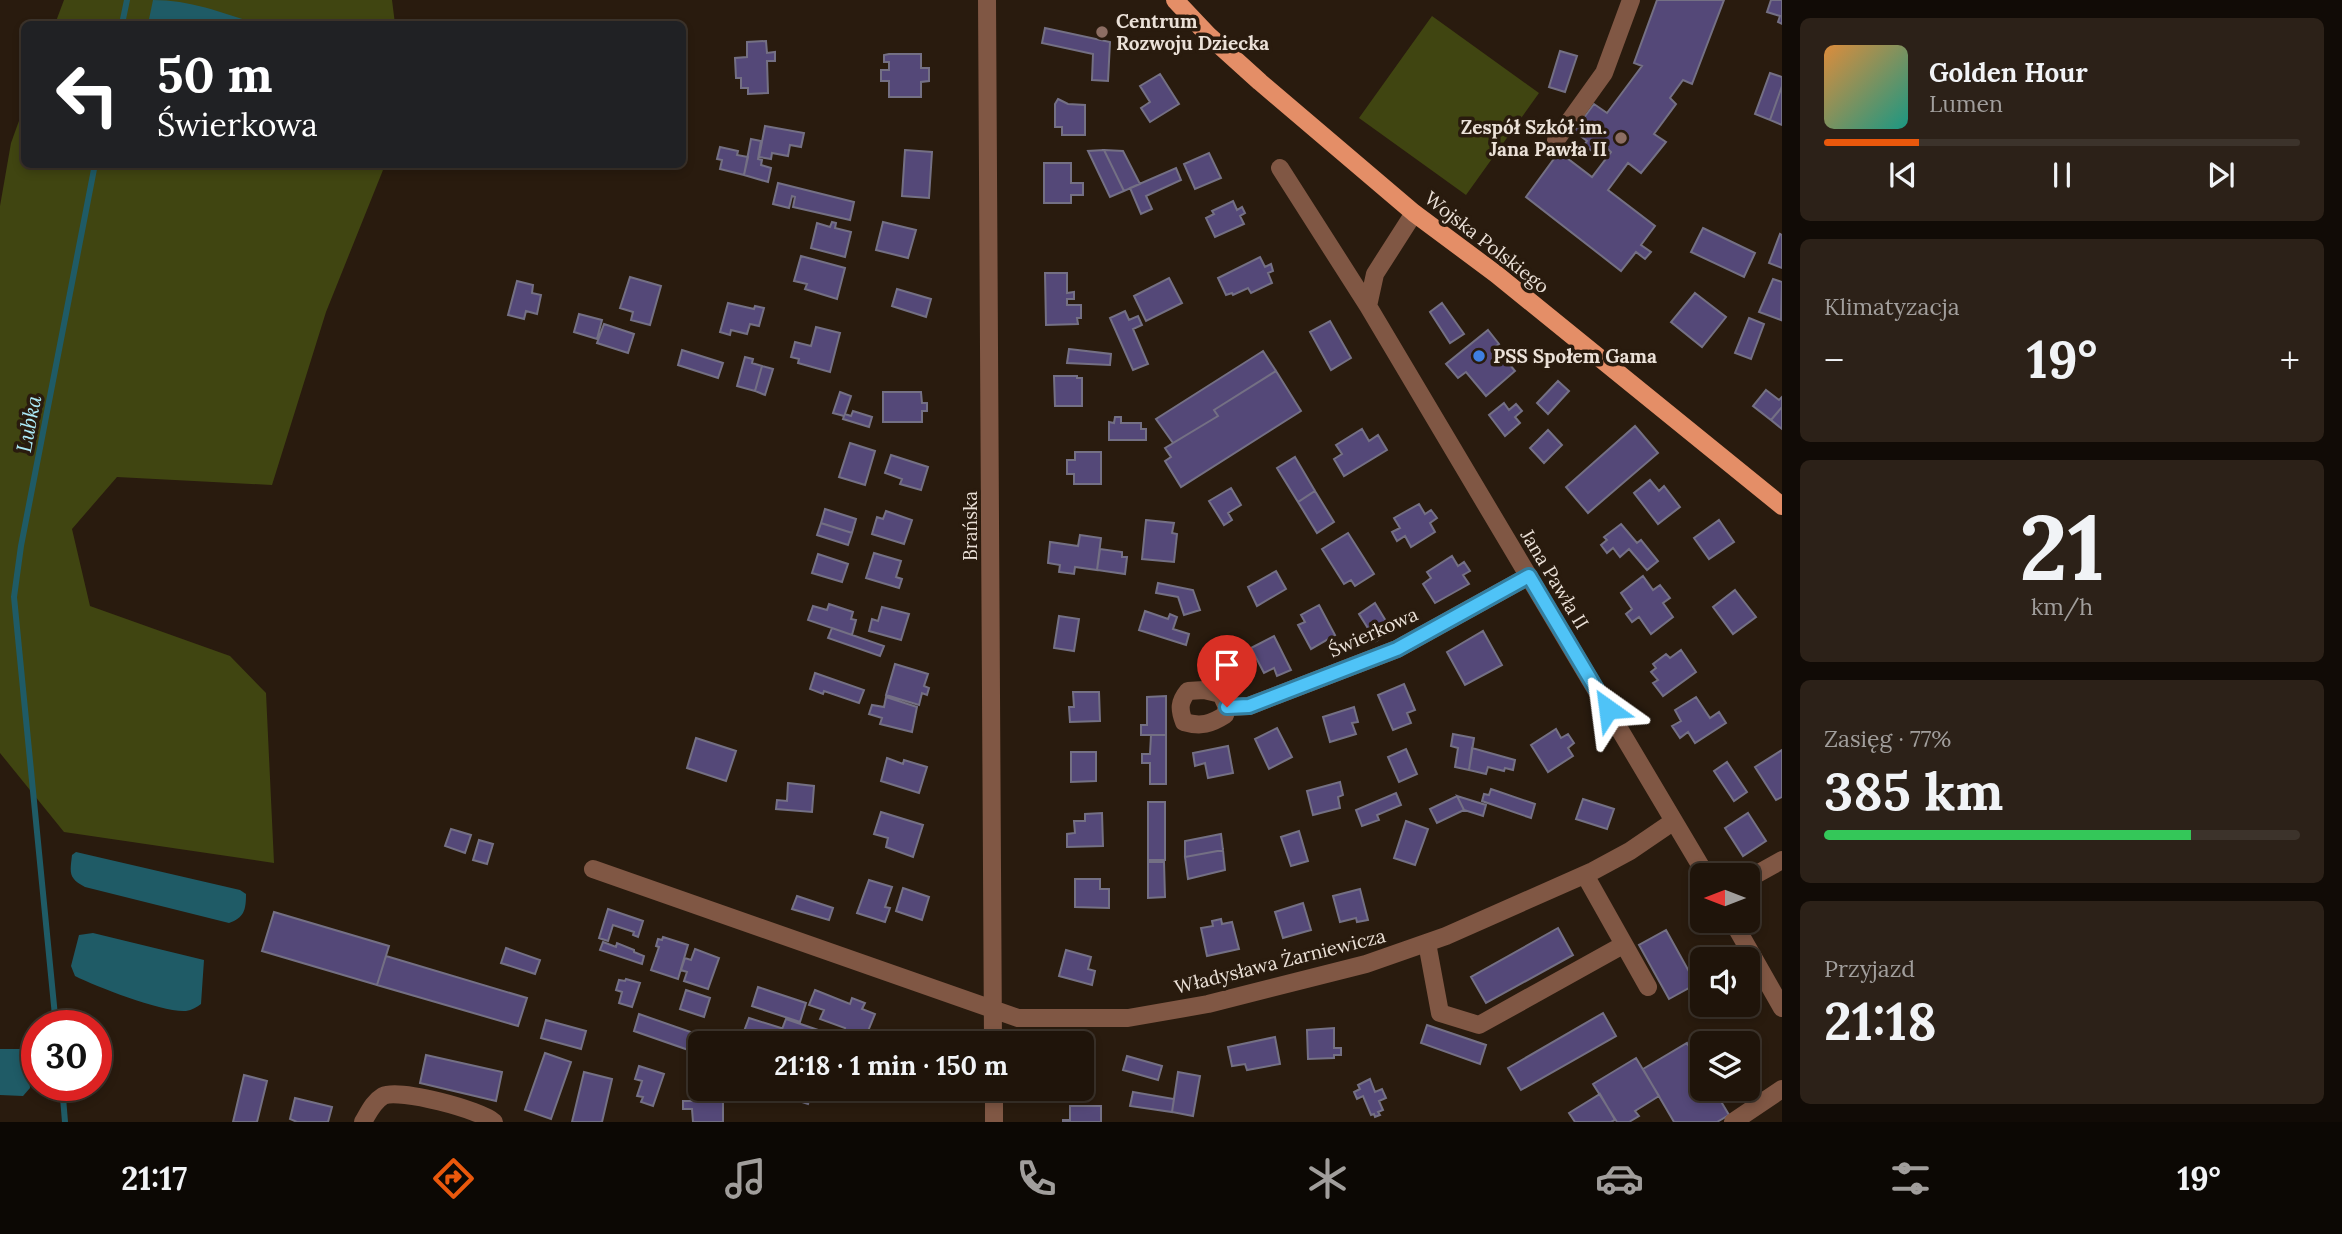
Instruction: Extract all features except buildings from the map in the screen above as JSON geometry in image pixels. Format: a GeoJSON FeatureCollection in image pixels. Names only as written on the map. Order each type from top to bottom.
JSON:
{"type":"FeatureCollection","features":[{"type":"Feature","properties":{"kind":"main road","name":"Wojska Polskiego"},"geometry":{"type":"LineString","coordinates":[[1175,0],[1208,35],[1260,82],[1414,213],[1496,274],[1782,506]]}},
{"type":"Feature","properties":{"kind":"street"},"geometry":{"type":"LineString","coordinates":[[1556,140],[1604,73],[1631,0]]}},
{"type":"Feature","properties":{"kind":"street","name":"Brańska"},"geometry":{"type":"LineString","coordinates":[[988,3],[993,1031]]}},
{"type":"Feature","properties":{"kind":"street","name":"Jana Pawła II"},"geometry":{"type":"LineString","coordinates":[[1280,168],[1368,306],[1699,863]]}},
{"type":"Feature","properties":{"kind":"street"},"geometry":{"type":"LineString","coordinates":[[1368,306],[1375,274],[1414,213]]}},
{"type":"Feature","properties":{"kind":"street","name":"Świerkowa"},"geometry":{"type":"LineString","coordinates":[[1227,707],[1249,706],[1397,649],[1529,576]]}},
{"type":"Feature","properties":{"kind":"street","name":"Władysława Żarniewicza"},"geometry":{"type":"LineString","coordinates":[[593,869],[1018,1018],[1128,1018],[1208,1004],[1366,964],[1427,943],[1585,875],[1630,851],[1674,821]]}},
{"type":"Feature","properties":{"kind":"street"},"geometry":{"type":"LineString","coordinates":[[1760,872],[1782,860]]}},
{"type":"Feature","properties":{"kind":"street"},"geometry":{"type":"LineString","coordinates":[[1585,875],[1648,987]]}},
{"type":"Feature","properties":{"kind":"street"},"geometry":{"type":"LineString","coordinates":[[1739,933],[1782,1008]]}},
{"type":"Feature","properties":{"kind":"street"},"geometry":{"type":"LineString","coordinates":[[1427,943],[1440,1013],[1479,1025],[1623,945]]}},
{"type":"Feature","properties":{"kind":"street"},"geometry":{"type":"LineString","coordinates":[[1733,1122],[1782,1089]]}},
{"type":"Feature","properties":{"kind":"street"},"geometry":{"type":"LineString","coordinates":[[363,1122],[373,1104],[386,1094],[407,1095],[468,1110],[489,1117],[494,1122]]}},
{"type":"Feature","properties":{"kind":"street"},"geometry":{"type":"LineString","coordinates":[[994,1101],[994,1122]]}},
{"type":"Feature","properties":{"kind":"green space"},"geometry":{"type":"Polygon","coordinates":[[[64,0],[392,0],[395,21],[56,21],[64,0]]]}},
{"type":"Feature","properties":{"kind":"green space"},"geometry":{"type":"Polygon","coordinates":[[[1432,16],[1539,93],[1466,195],[1359,118],[1432,16]]]}},
{"type":"Feature","properties":{"kind":"green space"},"geometry":{"type":"Polygon","coordinates":[[[21,115],[21,168],[384,168],[326,312],[272,485],[117,477],[72,529],[90,606],[230,656],[266,693],[274,863],[64,832],[0,753],[0,206],[11,143],[21,115]]]}},
{"type":"Feature","properties":{"kind":"water"},"geometry":{"type":"Polygon","coordinates":[[[153,0],[193,5],[248,21],[149,21],[153,0]]]}},
{"type":"Feature","properties":{"kind":"water"},"geometry":{"type":"Polygon","coordinates":[[[76,852],[240,890],[246,894],[245,909],[238,919],[229,923],[85,887],[71,874],[72,855],[76,852]]]}},
{"type":"Feature","properties":{"kind":"water"},"geometry":{"type":"Polygon","coordinates":[[[93,933],[204,960],[201,1004],[186,1011],[162,1008],[75,976],[71,966],[79,935],[93,933]]]}},
{"type":"Feature","properties":{"kind":"water"},"geometry":{"type":"Polygon","coordinates":[[[0,1049],[20,1049],[21,1096],[0,1095],[0,1049]]]}},
{"type":"Feature","properties":{"kind":"waterway","name":"Lubka"},"geometry":{"type":"LineString","coordinates":[[123,21],[127,0]]}},
{"type":"Feature","properties":{"kind":"waterway","name":"Lubka"},"geometry":{"type":"LineString","coordinates":[[54,1010],[14,597],[21,546],[94,168]]}},
{"type":"Feature","properties":{"kind":"waterway","name":"Lubka"},"geometry":{"type":"LineString","coordinates":[[63,1101],[65,1122]]}},
{"type":"Feature","properties":{"kind":"place","name":"Centrum Rozwoju Dziecka"},"geometry":{"type":"Point","coordinates":[1102,32]}},
{"type":"Feature","properties":{"kind":"place","name":"Zespół Szkół im. Jana Pawła II"},"geometry":{"type":"Point","coordinates":[1621,138]}},
{"type":"Feature","properties":{"kind":"place","name":"PSS Społem Gama"},"geometry":{"type":"Point","coordinates":[1479,356]}},
{"type":"Feature","properties":{"kind":"route"},"geometry":{"type":"LineString","coordinates":[[1227,707],[1249,706],[1397,649],[1529,576],[1608,709]]}}]}
